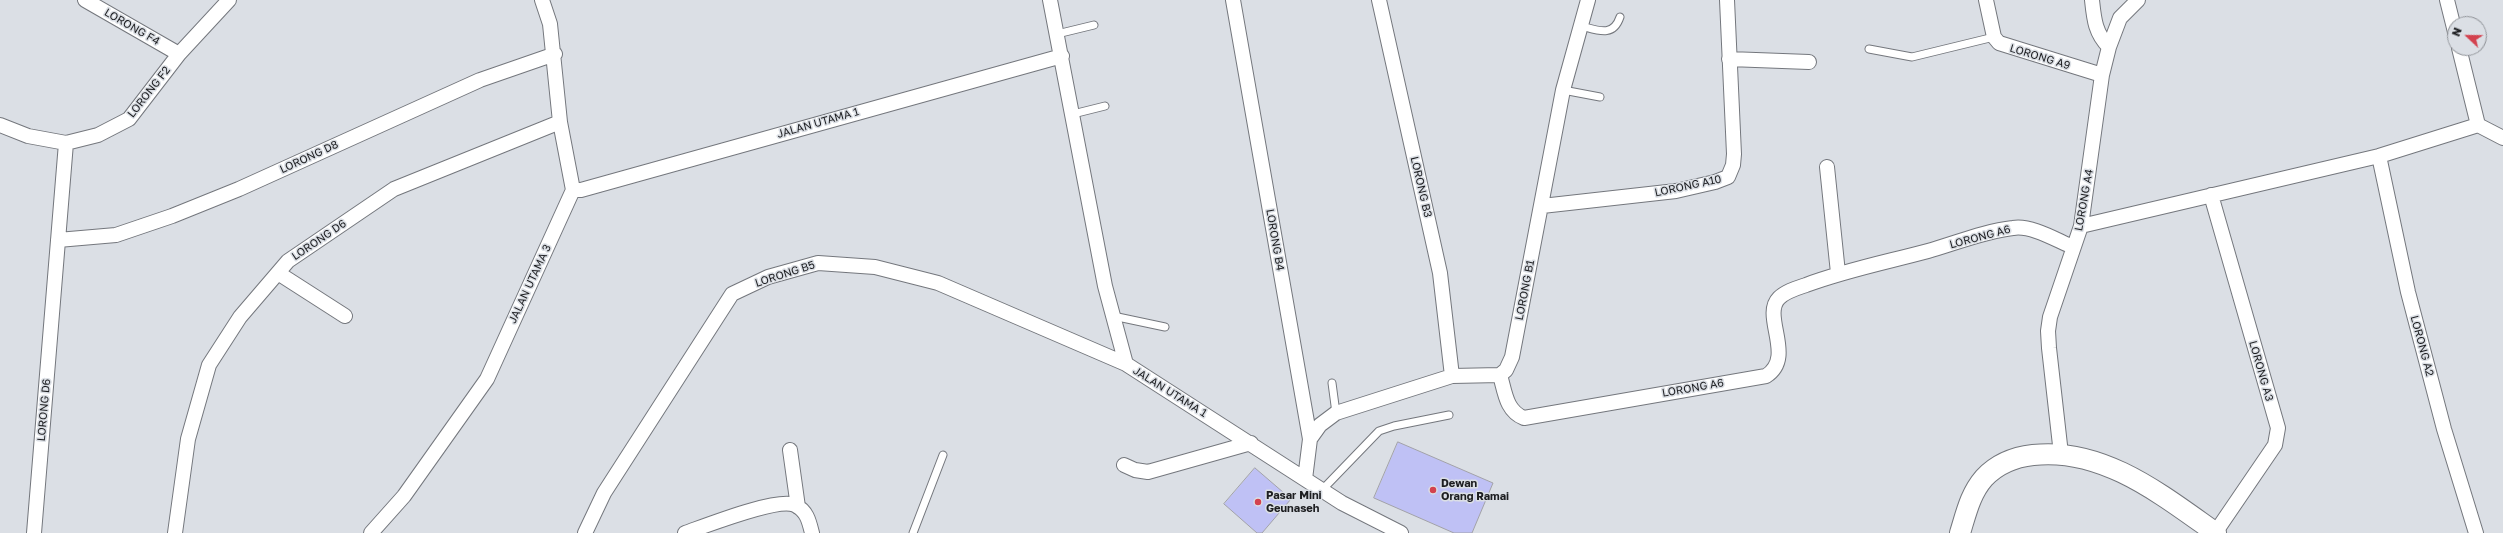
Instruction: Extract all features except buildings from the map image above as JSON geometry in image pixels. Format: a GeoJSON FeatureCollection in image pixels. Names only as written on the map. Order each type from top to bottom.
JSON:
{"type":"FeatureCollection","features":[{"type":"Feature","properties":{"kind":"main road"},"geometry":{"type":"LineString","coordinates":[[1960,533],[1971,497],[1984,478],[1994,470],[2018,457],[2062,454],[2093,461],[2121,471],[2156,491],[2215,533]]}},
{"type":"Feature","properties":{"kind":"street","name":"LORONG F4"},"geometry":{"type":"LineString","coordinates":[[85,0],[179,54]]}},
{"type":"Feature","properties":{"kind":"street","name":"LORONG F2"},"geometry":{"type":"LineString","coordinates":[[0,126],[28,136],[66,143],[98,135],[129,119],[179,54],[229,0]]}},
{"type":"Feature","properties":{"kind":"street"},"geometry":{"type":"LineString","coordinates":[[542,0],[550,24],[555,54],[560,122],[573,190]]}},
{"type":"Feature","properties":{"kind":"street","name":"JALAN UTAMA 1"},"geometry":{"type":"LineString","coordinates":[[1050,0],[1062,56],[1100,261],[1126,364],[1251,443],[1305,480],[1401,533]]}},
{"type":"Feature","properties":{"kind":"street","name":"LORONG B4"},"geometry":{"type":"LineString","coordinates":[[1233,0],[1310,439],[1305,480]]}},
{"type":"Feature","properties":{"kind":"street","name":"LORONG B3"},"geometry":{"type":"LineString","coordinates":[[1379,0],[1440,273],[1452,376]]}},
{"type":"Feature","properties":{"kind":"street","name":"LORONG B1"},"geometry":{"type":"LineString","coordinates":[[1500,375],[1506,370],[1512,357],[1564,90],[1588,0]]}},
{"type":"Feature","properties":{"kind":"street","name":"LORONG A10"},"geometry":{"type":"LineString","coordinates":[[1542,206],[1676,191],[1715,182],[1728,177],[1733,165],[1734,154],[1727,0]]}},
{"type":"Feature","properties":{"kind":"street"},"geometry":{"type":"LineString","coordinates":[[1986,0],[1994,37]]}},
{"type":"Feature","properties":{"kind":"street"},"geometry":{"type":"LineString","coordinates":[[2092,0],[2096,28],[2100,38],[2109,47]]}},
{"type":"Feature","properties":{"kind":"street","name":"LORONG A4"},"geometry":{"type":"LineString","coordinates":[[2062,454],[2048,331],[2050,317],[2081,226],[2102,75],[2109,47],[2120,18],[2138,0]]}},
{"type":"Feature","properties":{"kind":"street"},"geometry":{"type":"LineString","coordinates":[[2447,0],[2451,16]]}},
{"type":"Feature","properties":{"kind":"street","name":"LORONG A9"},"geometry":{"type":"LineString","coordinates":[[1994,37],[2006,47],[2102,75]]}},
{"type":"Feature","properties":{"kind":"street","name":"LORONG D8"},"geometry":{"type":"LineString","coordinates":[[58,240],[116,235],[172,216],[239,189],[480,80],[555,54]]}},
{"type":"Feature","properties":{"kind":"street","name":"JALAN UTAMA 1"},"geometry":{"type":"LineString","coordinates":[[573,190],[581,190],[1062,56]]}},
{"type":"Feature","properties":{"kind":"street"},"geometry":{"type":"LineString","coordinates":[[2461,56],[2478,125]]}},
{"type":"Feature","properties":{"kind":"street"},"geometry":{"type":"LineString","coordinates":[[1729,58],[1809,62]]}},
{"type":"Feature","properties":{"kind":"street","name":"LORONG D6"},"geometry":{"type":"LineString","coordinates":[[175,533],[188,439],[209,365],[240,318],[288,261],[394,189],[560,122]]}},
{"type":"Feature","properties":{"kind":"street"},"geometry":{"type":"LineString","coordinates":[[2081,226],[2379,156],[2478,125],[2503,138]]}},
{"type":"Feature","properties":{"kind":"street","name":"LORONG D6"},"geometry":{"type":"LineString","coordinates":[[34,533],[66,143]]}},
{"type":"Feature","properties":{"kind":"street","name":"LORONG A2"},"geometry":{"type":"LineString","coordinates":[[2379,156],[2408,292],[2444,429],[2476,533]]}},
{"type":"Feature","properties":{"kind":"street"},"geometry":{"type":"LineString","coordinates":[[1827,167],[1838,273]]}},
{"type":"Feature","properties":{"kind":"street","name":"JALAN UTAMA 3"},"geometry":{"type":"LineString","coordinates":[[371,533],[404,496],[487,379],[573,190]]}},
{"type":"Feature","properties":{"kind":"street","name":"LORONG A3"},"geometry":{"type":"LineString","coordinates":[[2211,195],[2278,428],[2275,445],[2215,533]]}},
{"type":"Feature","properties":{"kind":"street","name":"LORONG A6"},"geometry":{"type":"LineString","coordinates":[[1500,375],[1510,408],[1515,414],[1524,418],[1766,376],[1774,370],[1779,361],[1774,309],[1777,299],[1786,292],[1838,273],[2014,227],[2032,231],[2073,247]]}},
{"type":"Feature","properties":{"kind":"street","name":"LORONG B5"},"geometry":{"type":"LineString","coordinates":[[585,533],[604,493],[732,294],[768,277],[818,263],[875,267],[938,283],[1126,364]]}},
{"type":"Feature","properties":{"kind":"street"},"geometry":{"type":"LineString","coordinates":[[278,273],[345,316]]}},
{"type":"Feature","properties":{"kind":"street"},"geometry":{"type":"LineString","coordinates":[[1310,439],[1320,425],[1336,413],[1452,376],[1500,375]]}},
{"type":"Feature","properties":{"kind":"street"},"geometry":{"type":"LineString","coordinates":[[1124,465],[1135,470],[1148,472],[1251,443]]}},
{"type":"Feature","properties":{"kind":"street"},"geometry":{"type":"LineString","coordinates":[[790,450],[798,507]]}},
{"type":"Feature","properties":{"kind":"street"},"geometry":{"type":"LineString","coordinates":[[685,533],[776,503],[794,505],[798,507],[808,516],[812,533]]}},
{"type":"Feature","properties":{"kind":"lane"},"geometry":{"type":"LineString","coordinates":[[1581,26],[1605,32],[1614,29],[1620,17]]}},
{"type":"Feature","properties":{"kind":"lane"},"geometry":{"type":"LineString","coordinates":[[1057,34],[1094,25]]}},
{"type":"Feature","properties":{"kind":"lane"},"geometry":{"type":"LineString","coordinates":[[1869,49],[1912,57],[1994,37]]}},
{"type":"Feature","properties":{"kind":"lane"},"geometry":{"type":"LineString","coordinates":[[1564,90],[1600,97]]}},
{"type":"Feature","properties":{"kind":"lane"},"geometry":{"type":"LineString","coordinates":[[1073,114],[1105,106]]}},
{"type":"Feature","properties":{"kind":"lane"},"geometry":{"type":"LineString","coordinates":[[1113,316],[1165,327]]}},
{"type":"Feature","properties":{"kind":"lane"},"geometry":{"type":"LineString","coordinates":[[1332,383],[1336,413]]}},
{"type":"Feature","properties":{"kind":"lane"},"geometry":{"type":"LineString","coordinates":[[1322,490],[1379,431],[1394,426],[1449,415]]}},
{"type":"Feature","properties":{"kind":"lane"},"geometry":{"type":"LineString","coordinates":[[913,533],[943,455]]}},
{"type":"Feature","properties":{"kind":"place","name":"Dewan Orang Ramai"},"geometry":{"type":"Point","coordinates":[1433,490]}},
{"type":"Feature","properties":{"kind":"place","name":"Pasar Mini Geunaseh"},"geometry":{"type":"Point","coordinates":[1258,502]}}]}
